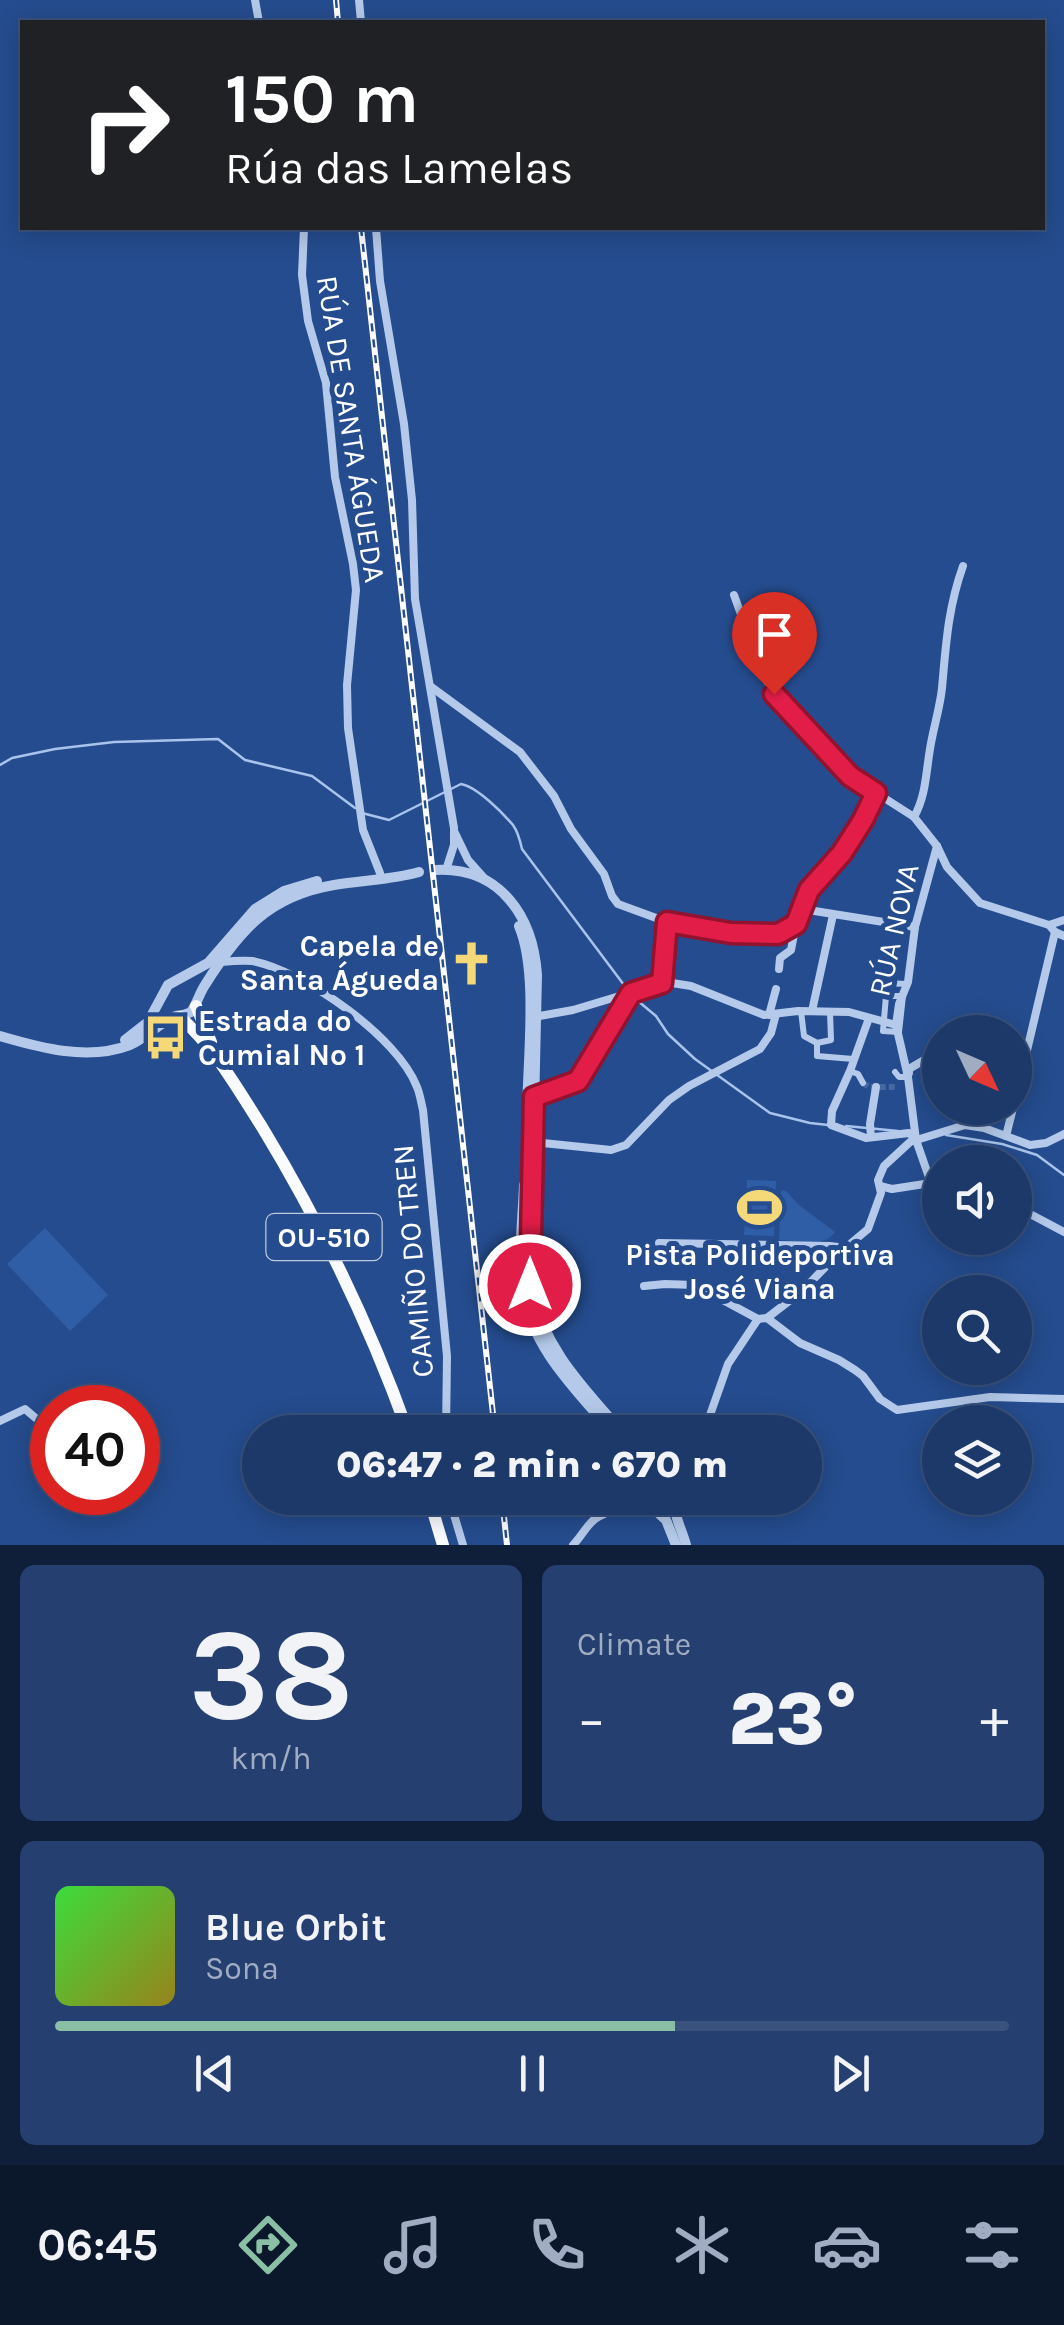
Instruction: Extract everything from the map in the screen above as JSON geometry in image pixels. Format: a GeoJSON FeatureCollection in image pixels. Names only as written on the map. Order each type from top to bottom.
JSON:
{"type":"FeatureCollection","features":[{"type":"Feature","properties":{"kind":"main road"},"geometry":{"type":"LineString","coordinates":[[196,1002],[216,1054]]}},
{"type":"Feature","properties":{"kind":"main road"},"geometry":{"type":"LineString","coordinates":[[178,1017],[216,1054]]}},
{"type":"Feature","properties":{"kind":"main road","name":"OU-510"},"geometry":{"type":"LineString","coordinates":[[216,1054],[330,1248],[401,1415]]}},
{"type":"Feature","properties":{"kind":"main road"},"geometry":{"type":"LineString","coordinates":[[434,1515],[443,1545]]}},
{"type":"Feature","properties":{"kind":"street","name":"RÚA DE SANTA ÁGUEDA"},"geometry":{"type":"LineString","coordinates":[[304,230],[302,275],[308,322],[326,384],[335,477],[355,578],[347,685],[350,743],[363,830],[380,873]]}},
{"type":"Feature","properties":{"kind":"street"},"geometry":{"type":"LineString","coordinates":[[0,1036],[65,1052],[132,1044],[191,1012],[220,962],[252,923],[283,900],[317,888],[432,871],[454,845],[415,599],[412,500],[404,424],[380,281],[376,230]]}},
{"type":"Feature","properties":{"kind":"street"},"geometry":{"type":"LineString","coordinates":[[914,817],[920,808],[942,690],[953,593],[963,566]]}},
{"type":"Feature","properties":{"kind":"street"},"geometry":{"type":"LineString","coordinates":[[734,595],[760,670],[774,694],[850,776],[914,817],[938,846],[947,867],[980,903],[1056,931]]}},
{"type":"Feature","properties":{"kind":"street"},"geometry":{"type":"LineString","coordinates":[[430,686],[520,752],[554,796],[570,829],[604,874],[618,904],[667,922],[731,933],[778,934],[796,924]]}},
{"type":"Feature","properties":{"kind":"street"},"geometry":{"type":"LineString","coordinates":[[779,969],[780,958],[791,950],[796,924],[816,882],[842,853],[876,793]]}},
{"type":"Feature","properties":{"kind":"street"},"geometry":{"type":"LineString","coordinates":[[454,828],[466,856],[508,898],[527,926],[536,960],[530,1285],[554,1350]]}},
{"type":"Feature","properties":{"kind":"street","name":"RÚA NOVA"},"geometry":{"type":"LineString","coordinates":[[897,1028],[916,927],[938,846]]}},
{"type":"Feature","properties":{"kind":"street"},"geometry":{"type":"LineString","coordinates":[[182,981],[208,963],[246,918],[273,898],[308,883],[414,870],[485,879]]}},
{"type":"Feature","properties":{"kind":"street"},"geometry":{"type":"LineString","coordinates":[[472,875],[495,892],[518,924],[526,945],[529,977],[523,1271]]}},
{"type":"Feature","properties":{"kind":"street"},"geometry":{"type":"LineString","coordinates":[[802,908],[916,927]]}},
{"type":"Feature","properties":{"kind":"street"},"geometry":{"type":"LineString","coordinates":[[812,1011],[833,915]]}},
{"type":"Feature","properties":{"kind":"street"},"geometry":{"type":"LineString","coordinates":[[1032,1030],[1056,931],[1064,920]]}},
{"type":"Feature","properties":{"kind":"street"},"geometry":{"type":"LineString","coordinates":[[662,983],[667,922]]}},
{"type":"Feature","properties":{"kind":"street","name":"CAMIÑO DO TREN"},"geometry":{"type":"LineString","coordinates":[[220,962],[244,960],[259,964],[287,974],[339,1004],[375,1032],[417,1086],[423,1110],[446,1356],[446,1415]]}},
{"type":"Feature","properties":{"kind":"street"},"geometry":{"type":"LineString","coordinates":[[106,1049],[138,1032],[148,1022],[165,987],[220,962]]}},
{"type":"Feature","properties":{"kind":"street"},"geometry":{"type":"LineString","coordinates":[[889,971],[884,983],[907,984]]}},
{"type":"Feature","properties":{"kind":"street"},"geometry":{"type":"LineString","coordinates":[[527,1085],[535,1017],[529,977]]}},
{"type":"Feature","properties":{"kind":"street"},"geometry":{"type":"LineString","coordinates":[[182,981],[192,986],[196,1002]]}},
{"type":"Feature","properties":{"kind":"street"},"geometry":{"type":"LineString","coordinates":[[535,1017],[573,1010],[662,983],[691,986],[772,1015],[802,1011],[854,1013],[884,1022],[897,1028],[922,1157]]}},
{"type":"Feature","properties":{"kind":"street"},"geometry":{"type":"LineString","coordinates":[[532,1142],[611,1150],[626,1145],[688,1086],[760,1050],[771,1033],[776,989]]}},
{"type":"Feature","properties":{"kind":"street"},"geometry":{"type":"LineString","coordinates":[[534,1097],[578,1081],[631,993]]}},
{"type":"Feature","properties":{"kind":"street"},"geometry":{"type":"LineString","coordinates":[[884,1022],[886,996],[903,996]]}},
{"type":"Feature","properties":{"kind":"street"},"geometry":{"type":"LineString","coordinates":[[161,998],[166,1012],[178,1017]]}},
{"type":"Feature","properties":{"kind":"street"},"geometry":{"type":"LineString","coordinates":[[802,1011],[804,1036],[816,1042],[832,1040],[830,1012]]}},
{"type":"Feature","properties":{"kind":"street"},"geometry":{"type":"LineString","coordinates":[[868,1018],[832,1112],[831,1125],[866,1138],[909,1133],[916,1140]]}},
{"type":"Feature","properties":{"kind":"street"},"geometry":{"type":"LineString","coordinates":[[816,1042],[817,1056],[853,1058]]}},
{"type":"Feature","properties":{"kind":"street"},"geometry":{"type":"LineString","coordinates":[[909,1082],[909,1068],[922,1061]]}},
{"type":"Feature","properties":{"kind":"street"},"geometry":{"type":"LineString","coordinates":[[850,1071],[863,1082]]}},
{"type":"Feature","properties":{"kind":"street"},"geometry":{"type":"LineString","coordinates":[[895,1072],[909,1082]]}},
{"type":"Feature","properties":{"kind":"street"},"geometry":{"type":"LineString","coordinates":[[898,1087],[909,1082]]}},
{"type":"Feature","properties":{"kind":"street"},"geometry":{"type":"LineString","coordinates":[[871,1137],[876,1088]]}},
{"type":"Feature","properties":{"kind":"street"},"geometry":{"type":"LineString","coordinates":[[710,1415],[728,1364],[762,1319],[802,1291],[868,1229],[881,1194],[878,1180],[884,1166],[916,1140],[970,1125],[1038,1145],[1064,1134]]}},
{"type":"Feature","properties":{"kind":"street"},"geometry":{"type":"LineString","coordinates":[[1006,1136],[1009,1125]]}},
{"type":"Feature","properties":{"kind":"street"},"geometry":{"type":"LineString","coordinates":[[880,1186],[892,1189],[922,1184]]}},
{"type":"Feature","properties":{"kind":"street"},"geometry":{"type":"LineString","coordinates":[[1032,1215],[1064,1232]]}},
{"type":"Feature","properties":{"kind":"street"},"geometry":{"type":"LineString","coordinates":[[530,1234],[521,1290],[532,1323],[559,1369],[599,1415]]}},
{"type":"Feature","properties":{"kind":"street"},"geometry":{"type":"LineString","coordinates":[[659,1243],[846,1248]]}},
{"type":"Feature","properties":{"kind":"street"},"geometry":{"type":"LineString","coordinates":[[644,1286],[696,1286],[839,1360],[863,1376],[880,1399],[897,1410],[990,1397],[1064,1399]]}},
{"type":"Feature","properties":{"kind":"street"},"geometry":{"type":"LineString","coordinates":[[521,1290],[541,1333],[608,1415]]}},
{"type":"Feature","properties":{"kind":"street"},"geometry":{"type":"LineString","coordinates":[[0,1421],[25,1409],[30,1413]]}},
{"type":"Feature","properties":{"kind":"street"},"geometry":{"type":"LineString","coordinates":[[453,1515],[463,1545]]}},
{"type":"Feature","properties":{"kind":"street"},"geometry":{"type":"LineString","coordinates":[[572,1545],[598,1517],[605,1515]]}},
{"type":"Feature","properties":{"kind":"street"},"geometry":{"type":"LineString","coordinates":[[659,1515],[670,1526],[676,1545]]}},
{"type":"Feature","properties":{"kind":"street"},"geometry":{"type":"LineString","coordinates":[[679,1515],[686,1545]]}},
{"type":"Feature","properties":{"kind":"shaded area","name":"Pista Polideportiva José Viana"},"geometry":{"type":"Polygon","coordinates":[[[747,1180],[776,1181],[774,1236],[744,1235],[747,1180]]]}},
{"type":"Feature","properties":{"kind":"shaded area"},"geometry":{"type":"Polygon","coordinates":[[[781,1190],[835,1232],[817,1242],[779,1240],[781,1190]]]}},
{"type":"Feature","properties":{"kind":"shaded area"},"geometry":{"type":"Polygon","coordinates":[[[45,1228],[108,1295],[70,1331],[7,1264],[45,1228]]]}},
{"type":"Feature","properties":{"kind":"waterway"},"geometry":{"type":"LineString","coordinates":[[0,765],[12,758],[55,749],[114,742],[218,739],[245,760],[312,776],[355,808]]}},
{"type":"Feature","properties":{"kind":"waterway"},"geometry":{"type":"LineString","coordinates":[[362,813],[389,820],[461,784],[474,790],[513,825],[522,849],[627,989]]}},
{"type":"Feature","properties":{"kind":"waterway"},"geometry":{"type":"LineString","coordinates":[[632,996],[695,1059],[770,1113],[828,1125]]}},
{"type":"Feature","properties":{"kind":"waterway"},"geometry":{"type":"LineString","coordinates":[[846,1126],[898,1131]]}},
{"type":"Feature","properties":{"kind":"waterway"},"geometry":{"type":"LineString","coordinates":[[946,1135],[1002,1144],[1037,1155],[1064,1175]]}},
{"type":"Feature","properties":{"kind":"tunnel"},"geometry":{"type":"LineString","coordinates":[[863,1083],[869,1087],[898,1087]]}},
{"type":"Feature","properties":{"kind":"railway"},"geometry":{"type":"LineString","coordinates":[[336,0],[338,20]]}},
{"type":"Feature","properties":{"kind":"railway"},"geometry":{"type":"LineString","coordinates":[[361,230],[493,1415]]}},
{"type":"Feature","properties":{"kind":"railway"},"geometry":{"type":"LineString","coordinates":[[504,1515],[507,1545]]}},
{"type":"Feature","properties":{"kind":"place","name":"Capela de Santa Águeda"},"geometry":{"type":"Point","coordinates":[472,963]}},
{"type":"Feature","properties":{"kind":"place","name":"Estrada do Cumial Nº 1"},"geometry":{"type":"Point","coordinates":[165,1038]}},
{"type":"Feature","properties":{"kind":"place","name":"Pista Polideportiva José Viana"},"geometry":{"type":"Point","coordinates":[760,1208]}},
{"type":"Feature","properties":{"kind":"route"},"geometry":{"type":"LineString","coordinates":[[530,1285],[534,1097],[578,1081],[631,993],[662,983],[667,922],[731,933],[778,934],[796,924],[809,890],[842,853],[876,793],[850,776],[774,694]]}}]}
